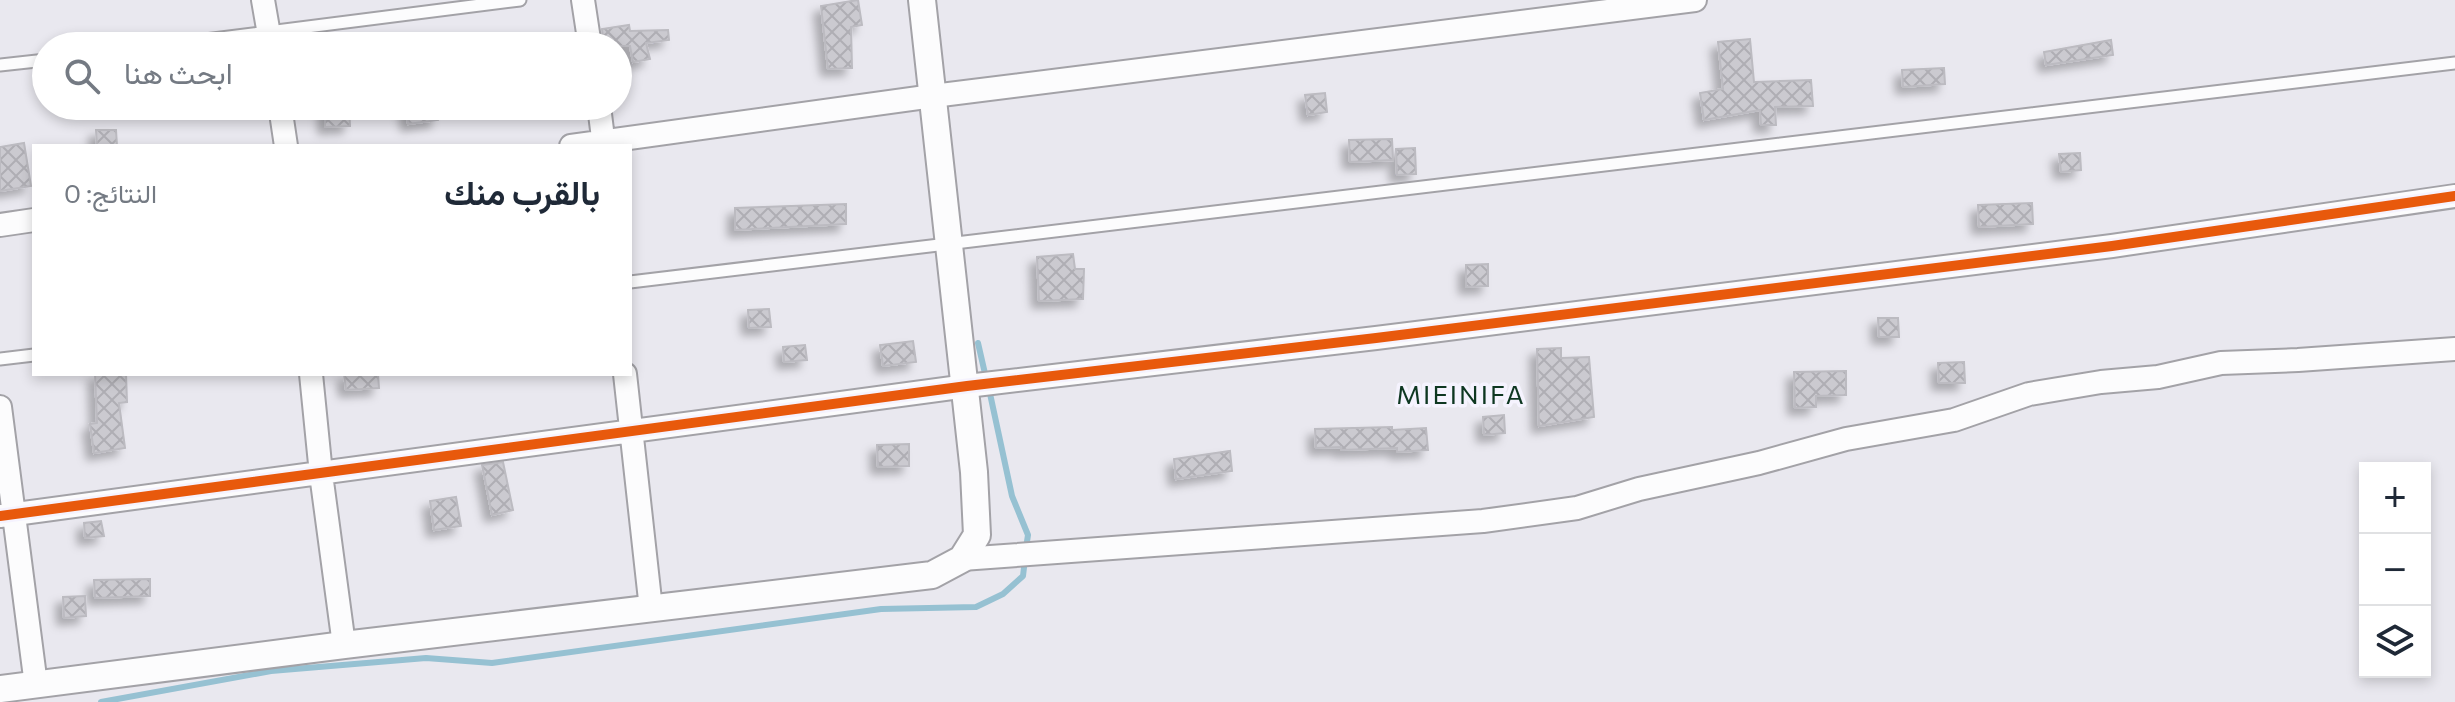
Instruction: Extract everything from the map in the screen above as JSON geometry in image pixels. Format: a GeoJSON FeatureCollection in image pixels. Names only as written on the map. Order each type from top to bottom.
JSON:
{"type":"FeatureCollection","features":[{"type":"Feature","properties":{"kind":"street"},"geometry":{"type":"LineString","coordinates":[[263,0],[269,32]]}},
{"type":"Feature","properties":{"kind":"street"},"geometry":{"type":"LineString","coordinates":[[583,0],[588,32]]}},
{"type":"Feature","properties":{"kind":"street"},"geometry":{"type":"LineString","coordinates":[[922,0],[967,386],[977,535],[962,559]]}},
{"type":"Feature","properties":{"kind":"street"},"geometry":{"type":"LineString","coordinates":[[601,120],[604,144],[933,96],[1695,0]]}},
{"type":"Feature","properties":{"kind":"street"},"geometry":{"type":"LineString","coordinates":[[282,120],[286,144]]}},
{"type":"Feature","properties":{"kind":"street"},"geometry":{"type":"LineString","coordinates":[[8,515],[967,386],[2096,248],[2455,196]]}},
{"type":"Feature","properties":{"kind":"street"},"geometry":{"type":"LineString","coordinates":[[0,225],[32,220]]}},
{"type":"Feature","properties":{"kind":"street"},"geometry":{"type":"LineString","coordinates":[[0,689],[932,575],[962,559],[1483,521],[1577,508],[1639,489],[1759,463],[1846,439],[1954,420],[2029,394],[2101,382],[2158,377],[2221,363],[2312,360],[2455,349]]}},
{"type":"Feature","properties":{"kind":"street"},"geometry":{"type":"LineString","coordinates":[[311,376],[344,645]]}},
{"type":"Feature","properties":{"kind":"street"},"geometry":{"type":"LineString","coordinates":[[625,376],[651,609]]}},
{"type":"Feature","properties":{"kind":"street"},"geometry":{"type":"LineString","coordinates":[[0,407],[8,515],[36,685]]}},
{"type":"Feature","properties":{"kind":"lane"},"geometry":{"type":"LineString","coordinates":[[315,32],[520,0]]}},
{"type":"Feature","properties":{"kind":"lane"},"geometry":{"type":"LineString","coordinates":[[0,65],[32,62]]}},
{"type":"Feature","properties":{"kind":"lane"},"geometry":{"type":"LineString","coordinates":[[632,282],[2455,63]]}},
{"type":"Feature","properties":{"kind":"lane"},"geometry":{"type":"LineString","coordinates":[[0,359],[32,355]]}},
{"type":"Feature","properties":{"kind":"building"},"geometry":{"type":"Polygon","coordinates":[[[858,0],[862,25],[851,27],[852,68],[828,69],[821,6],[858,0]]]}},
{"type":"Feature","properties":{"kind":"building"},"geometry":{"type":"Polygon","coordinates":[[[629,25],[630,31],[668,30],[669,40],[646,43],[650,59],[633,62],[632,32],[602,32],[602,29],[629,25]]]}},
{"type":"Feature","properties":{"kind":"building"},"geometry":{"type":"Polygon","coordinates":[[[1750,39],[1754,82],[1811,80],[1813,106],[1775,107],[1776,125],[1761,125],[1760,110],[1704,120],[1700,93],[1723,89],[1718,42],[1750,39]]]}},
{"type":"Feature","properties":{"kind":"building"},"geometry":{"type":"Polygon","coordinates":[[[2111,40],[2113,55],[2046,65],[2044,52],[2111,40]]]}},
{"type":"Feature","properties":{"kind":"building"},"geometry":{"type":"Polygon","coordinates":[[[1944,68],[1945,84],[1903,87],[1902,70],[1944,68]]]}},
{"type":"Feature","properties":{"kind":"building"},"geometry":{"type":"Polygon","coordinates":[[[1325,93],[1327,112],[1308,115],[1305,95],[1325,93]]]}},
{"type":"Feature","properties":{"kind":"building"},"geometry":{"type":"Polygon","coordinates":[[[325,120],[350,120],[350,126],[325,127],[325,120]]]}},
{"type":"Feature","properties":{"kind":"building"},"geometry":{"type":"Polygon","coordinates":[[[408,120],[438,120],[408,124],[408,120]]]}},
{"type":"Feature","properties":{"kind":"building"},"geometry":{"type":"Polygon","coordinates":[[[96,130],[116,130],[117,144],[97,144],[96,130]]]}},
{"type":"Feature","properties":{"kind":"building"},"geometry":{"type":"Polygon","coordinates":[[[1392,139],[1393,160],[1350,162],[1349,140],[1392,139]]]}},
{"type":"Feature","properties":{"kind":"building"},"geometry":{"type":"Polygon","coordinates":[[[24,143],[31,186],[0,191],[0,147],[24,143]]]}},
{"type":"Feature","properties":{"kind":"building"},"geometry":{"type":"Polygon","coordinates":[[[1415,148],[1416,174],[1397,175],[1396,149],[1415,148]]]}},
{"type":"Feature","properties":{"kind":"building"},"geometry":{"type":"Polygon","coordinates":[[[2080,153],[2081,170],[2061,172],[2059,154],[2080,153]]]}},
{"type":"Feature","properties":{"kind":"building"},"geometry":{"type":"Polygon","coordinates":[[[2032,203],[2033,224],[1979,227],[1978,205],[2032,203]]]}},
{"type":"Feature","properties":{"kind":"building"},"geometry":{"type":"Polygon","coordinates":[[[846,204],[846,224],[735,230],[735,208],[846,204]]]}},
{"type":"Feature","properties":{"kind":"building"},"geometry":{"type":"Polygon","coordinates":[[[1073,254],[1075,269],[1084,269],[1083,299],[1039,301],[1037,257],[1073,254]]]}},
{"type":"Feature","properties":{"kind":"building"},"geometry":{"type":"Polygon","coordinates":[[[1488,264],[1488,286],[1466,287],[1466,265],[1488,264]]]}},
{"type":"Feature","properties":{"kind":"building"},"geometry":{"type":"Polygon","coordinates":[[[769,309],[771,327],[749,328],[748,310],[769,309]]]}},
{"type":"Feature","properties":{"kind":"building"},"geometry":{"type":"Polygon","coordinates":[[[1878,318],[1898,318],[1899,337],[1879,337],[1878,318]]]}},
{"type":"Feature","properties":{"kind":"building"},"geometry":{"type":"Polygon","coordinates":[[[913,341],[916,362],[883,366],[880,345],[913,341]]]}},
{"type":"Feature","properties":{"kind":"building"},"geometry":{"type":"Polygon","coordinates":[[[805,345],[807,360],[784,362],[783,347],[805,345]]]}},
{"type":"Feature","properties":{"kind":"building"},"geometry":{"type":"Polygon","coordinates":[[[1561,348],[1561,358],[1589,357],[1594,417],[1539,426],[1537,349],[1561,348]]]}},
{"type":"Feature","properties":{"kind":"building"},"geometry":{"type":"Polygon","coordinates":[[[1964,362],[1965,383],[1939,383],[1938,363],[1964,362]]]}},
{"type":"Feature","properties":{"kind":"building"},"geometry":{"type":"Polygon","coordinates":[[[1846,371],[1846,395],[1816,396],[1816,407],[1795,408],[1794,372],[1846,371]]]}},
{"type":"Feature","properties":{"kind":"building"},"geometry":{"type":"Polygon","coordinates":[[[95,376],[126,376],[127,402],[119,403],[125,448],[94,453],[90,424],[97,423],[95,376]]]}},
{"type":"Feature","properties":{"kind":"building"},"geometry":{"type":"Polygon","coordinates":[[[344,376],[378,376],[379,388],[346,390],[344,376]]]}},
{"type":"Feature","properties":{"kind":"building"},"geometry":{"type":"Polygon","coordinates":[[[1504,415],[1505,433],[1484,435],[1483,417],[1504,415]]]}},
{"type":"Feature","properties":{"kind":"building"},"geometry":{"type":"Polygon","coordinates":[[[1392,427],[1392,430],[1426,428],[1428,450],[1397,452],[1397,448],[1316,448],[1315,429],[1392,427]]]}},
{"type":"Feature","properties":{"kind":"building"},"geometry":{"type":"Polygon","coordinates":[[[909,444],[909,466],[878,467],[877,445],[909,444]]]}},
{"type":"Feature","properties":{"kind":"building"},"geometry":{"type":"Polygon","coordinates":[[[1230,451],[1232,471],[1176,479],[1174,459],[1230,451]]]}},
{"type":"Feature","properties":{"kind":"building"},"geometry":{"type":"Polygon","coordinates":[[[503,462],[513,510],[492,515],[482,465],[503,462]]]}},
{"type":"Feature","properties":{"kind":"building"},"geometry":{"type":"Polygon","coordinates":[[[456,497],[461,526],[434,530],[430,501],[456,497]]]}},
{"type":"Feature","properties":{"kind":"building"},"geometry":{"type":"Polygon","coordinates":[[[101,521],[104,536],[85,538],[84,523],[101,521]]]}},
{"type":"Feature","properties":{"kind":"building"},"geometry":{"type":"Polygon","coordinates":[[[150,579],[150,596],[95,598],[94,580],[150,579]]]}},
{"type":"Feature","properties":{"kind":"building"},"geometry":{"type":"Polygon","coordinates":[[[85,596],[86,616],[64,618],[63,597],[85,596]]]}},
{"type":"Feature","properties":{"kind":"waterway"},"geometry":{"type":"LineString","coordinates":[[978,343],[986,378]]}},
{"type":"Feature","properties":{"kind":"waterway"},"geometry":{"type":"LineString","coordinates":[[989,389],[1012,496],[1028,535],[1026,548]]}},
{"type":"Feature","properties":{"kind":"waterway"},"geometry":{"type":"LineString","coordinates":[[101,702],[271,671],[426,658],[492,663],[881,609],[976,607],[1003,594],[1023,576],[1025,559]]}},
{"type":"Feature","properties":{"kind":"cycle path"},"geometry":{"type":"LineString","coordinates":[[0,516],[967,386],[2112,246],[2455,196]]}},
{"type":"Feature","properties":{"kind":"district","name":"MIEINIFA"},"geometry":{"type":"Point","coordinates":[1461,395]}}]}
